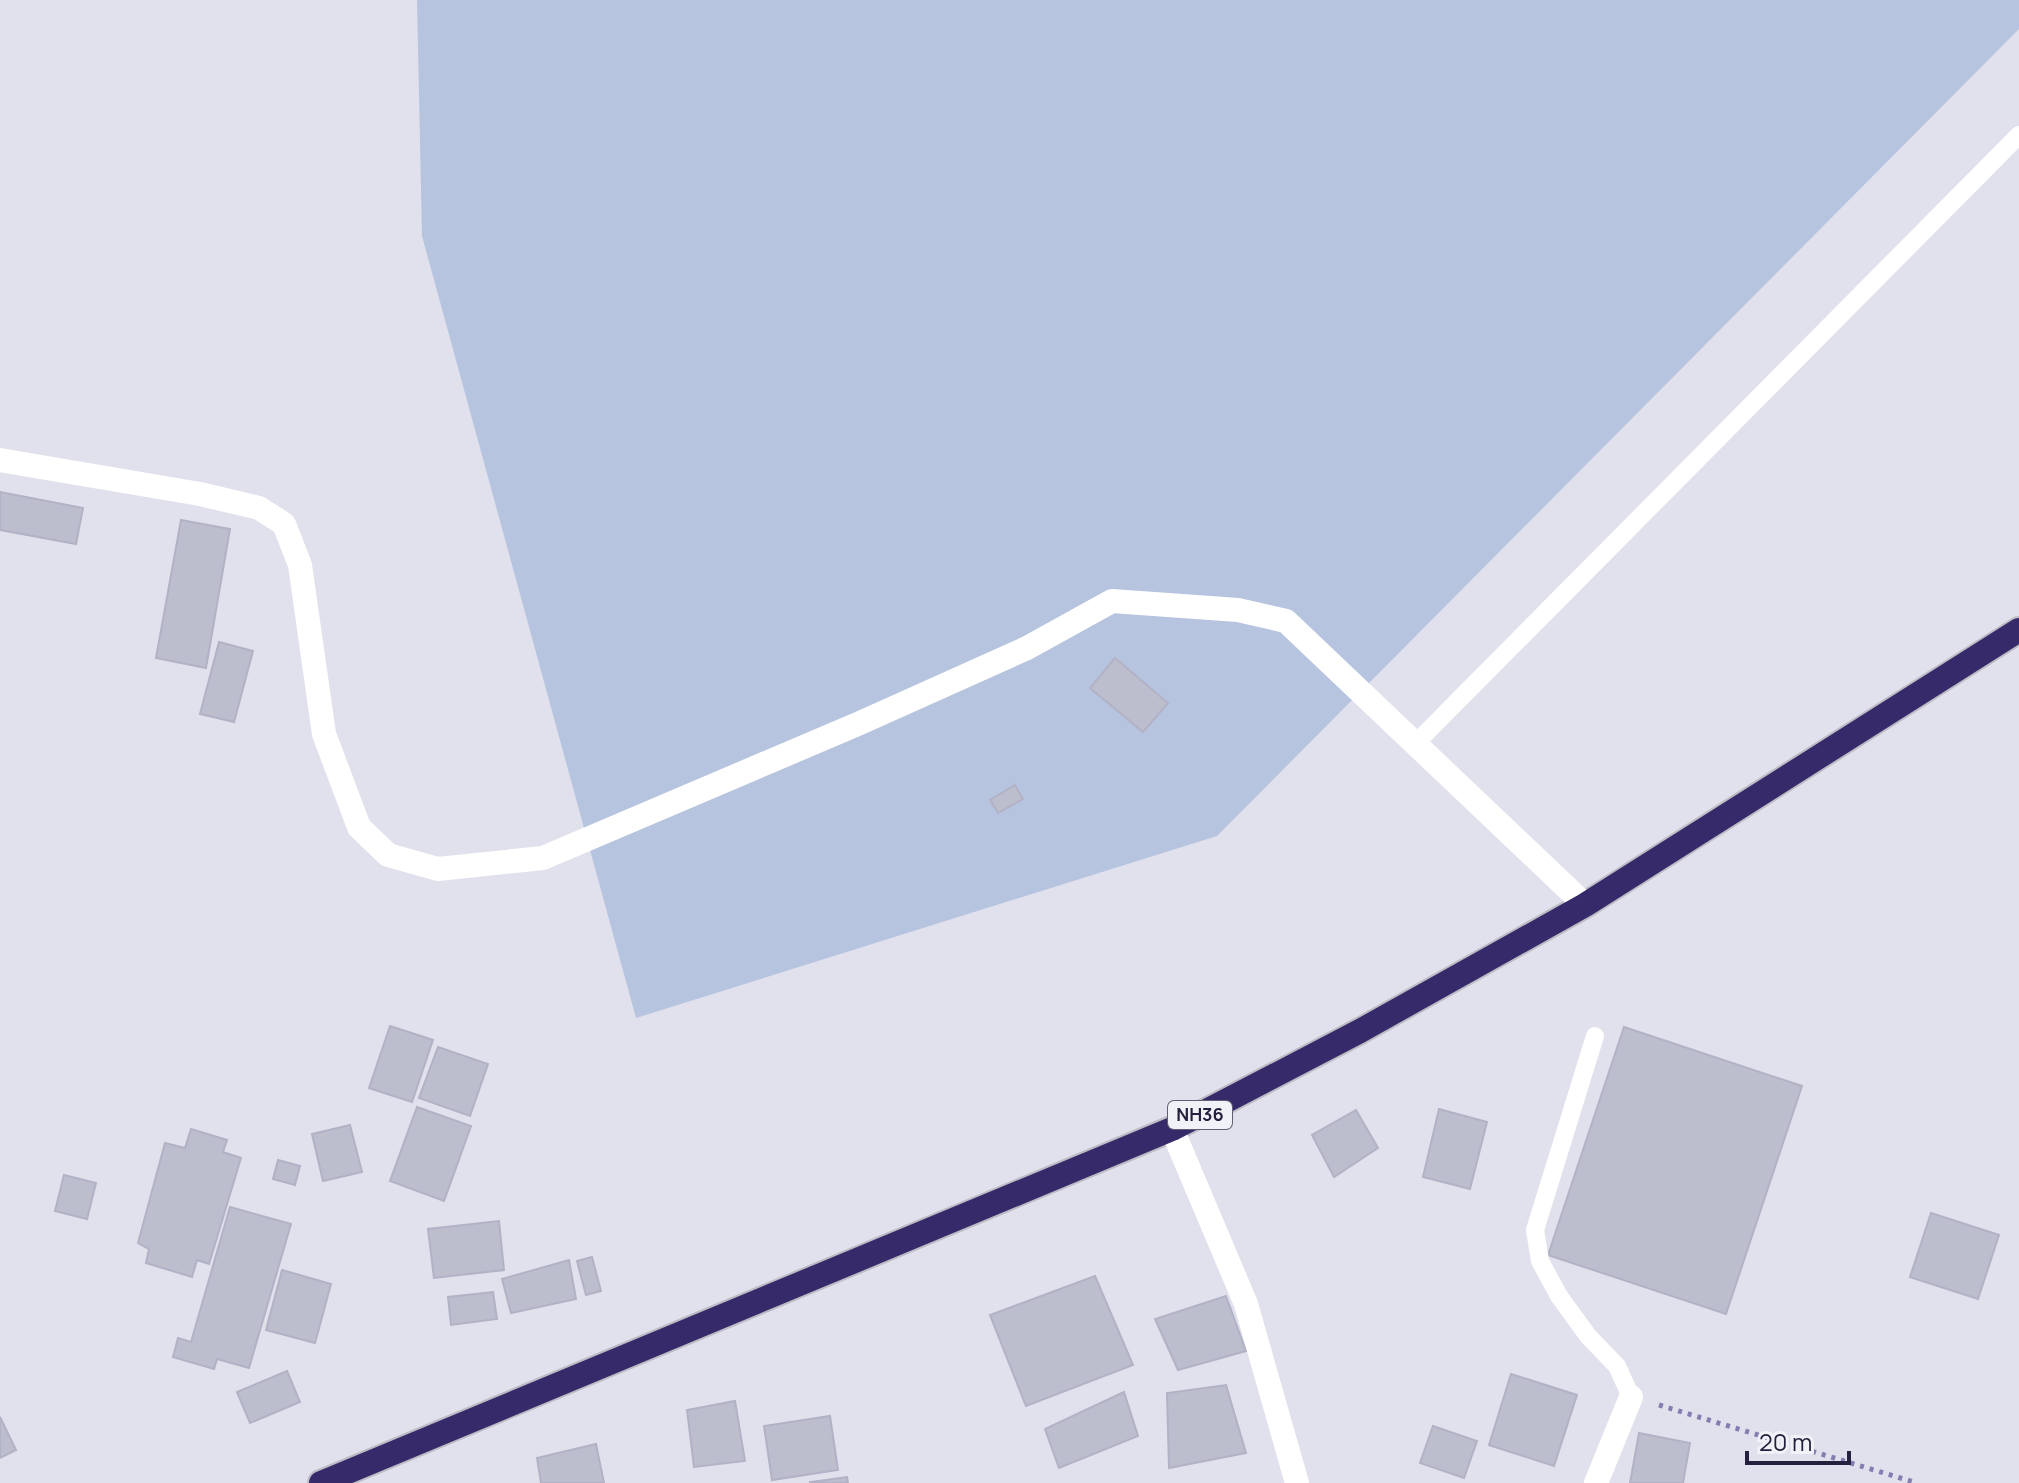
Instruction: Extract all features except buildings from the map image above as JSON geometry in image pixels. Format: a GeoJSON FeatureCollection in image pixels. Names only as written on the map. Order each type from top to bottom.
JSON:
{"type":"FeatureCollection","features":[{"type":"Feature","properties":{"kind":"highway","name":"NH36"},"geometry":{"type":"LineString","coordinates":[[321,1483],[1172,1129],[1360,1031],[1585,905],[2019,630]]}},
{"type":"Feature","properties":{"kind":"street"},"geometry":{"type":"LineString","coordinates":[[0,460],[200,494],[259,508],[284,524],[300,565],[324,734],[359,827],[388,855],[438,869],[543,858],[1013,654],[1112,601],[1238,610],[1286,621],[1585,905]]}},
{"type":"Feature","properties":{"kind":"street"},"geometry":{"type":"LineString","coordinates":[[1172,1129],[1246,1304],[1297,1483]]}},
{"type":"Feature","properties":{"kind":"street"},"geometry":{"type":"LineString","coordinates":[[1596,1483],[1631,1397]]}},
{"type":"Feature","properties":{"kind":"lane"},"geometry":{"type":"LineString","coordinates":[[1415,744],[2019,135]]}},
{"type":"Feature","properties":{"kind":"lane"},"geometry":{"type":"LineString","coordinates":[[1595,1036],[1535,1230],[1540,1261],[1559,1296],[1588,1336],[1617,1366],[1631,1397]]}},
{"type":"Feature","properties":{"kind":"path"},"geometry":{"type":"LineString","coordinates":[[1631,1397],[1917,1483]]}},
{"type":"Feature","properties":{"kind":"shaded area"},"geometry":{"type":"Polygon","coordinates":[[[417,0],[2019,0],[2019,29],[1217,836],[636,1018],[422,236],[417,0]]]}}]}
